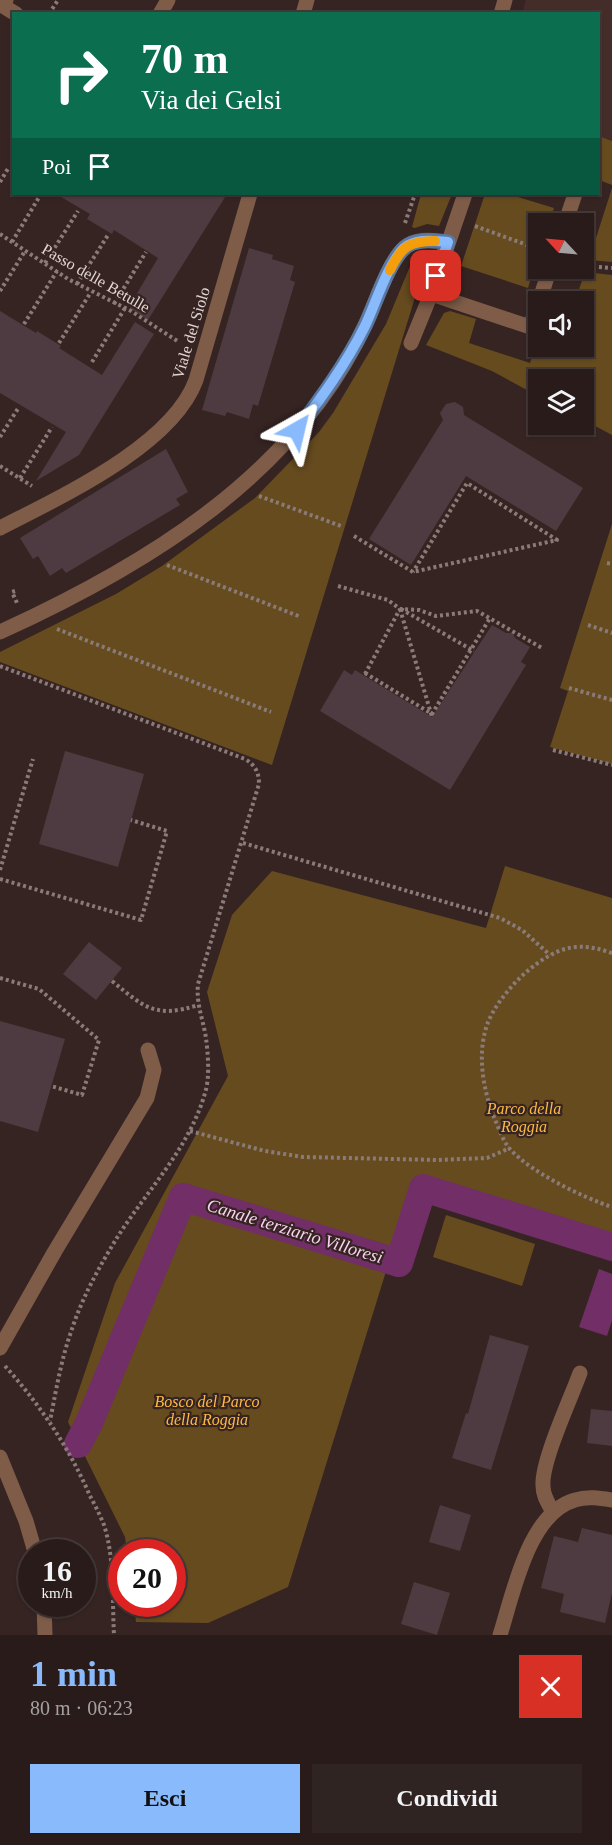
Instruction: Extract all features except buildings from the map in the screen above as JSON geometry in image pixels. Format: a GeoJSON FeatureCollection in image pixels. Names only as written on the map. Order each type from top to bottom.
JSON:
{"type":"FeatureCollection","features":[{"type":"Feature","properties":{"kind":"street"},"geometry":{"type":"LineString","coordinates":[[6,0],[3,6],[13,12]]}},
{"type":"Feature","properties":{"kind":"street","name":"Viale del Siolo"},"geometry":{"type":"LineString","coordinates":[[0,528],[128,455],[148,442],[176,415],[196,380],[250,195]]}},
{"type":"Feature","properties":{"kind":"street"},"geometry":{"type":"LineString","coordinates":[[411,344],[431,294],[465,195]]}},
{"type":"Feature","properties":{"kind":"street"},"geometry":{"type":"LineString","coordinates":[[569,213],[575,195]]}},
{"type":"Feature","properties":{"kind":"street"},"geometry":{"type":"LineString","coordinates":[[0,632],[106,580],[156,550],[246,482],[297,430],[345,364],[397,256],[413,243],[448,242]]}},
{"type":"Feature","properties":{"kind":"street"},"geometry":{"type":"LineString","coordinates":[[431,294],[528,326]]}},
{"type":"Feature","properties":{"kind":"street"},"geometry":{"type":"LineString","coordinates":[[0,1348],[54,1251],[147,1098],[154,1070],[148,1050]]}},
{"type":"Feature","properties":{"kind":"street"},"geometry":{"type":"LineString","coordinates":[[553,1512],[545,1498],[542,1484],[545,1466],[580,1373]]}},
{"type":"Feature","properties":{"kind":"street"},"geometry":{"type":"LineString","coordinates":[[0,1457],[31,1539]]}},
{"type":"Feature","properties":{"kind":"street"},"geometry":{"type":"LineString","coordinates":[[500,1635],[532,1542],[544,1522],[553,1512],[574,1500],[593,1497],[612,1500]]}},
{"type":"Feature","properties":{"kind":"street"},"geometry":{"type":"LineString","coordinates":[[44,1617],[45,1635]]}},
{"type":"Feature","properties":{"kind":"path"},"geometry":{"type":"LineString","coordinates":[[0,182],[9,167]]}},
{"type":"Feature","properties":{"kind":"path"},"geometry":{"type":"LineString","coordinates":[[12,242],[40,195]]}},
{"type":"Feature","properties":{"kind":"path"},"geometry":{"type":"LineString","coordinates":[[45,263],[78,211]]}},
{"type":"Feature","properties":{"kind":"path"},"geometry":{"type":"LineString","coordinates":[[471,225],[528,245]]}},
{"type":"Feature","properties":{"kind":"path","name":"Passo delle Betulle"},"geometry":{"type":"LineString","coordinates":[[0,234],[77,284],[125,308],[179,342]]}},
{"type":"Feature","properties":{"kind":"path"},"geometry":{"type":"LineString","coordinates":[[77,284],[108,235]]}},
{"type":"Feature","properties":{"kind":"path"},"geometry":{"type":"LineString","coordinates":[[0,291],[25,251]]}},
{"type":"Feature","properties":{"kind":"path"},"geometry":{"type":"LineString","coordinates":[[114,304],[146,252]]}},
{"type":"Feature","properties":{"kind":"path"},"geometry":{"type":"LineString","coordinates":[[594,267],[612,268]]}},
{"type":"Feature","properties":{"kind":"path"},"geometry":{"type":"LineString","coordinates":[[24,324],[57,271]]}},
{"type":"Feature","properties":{"kind":"path"},"geometry":{"type":"LineString","coordinates":[[59,343],[91,292]]}},
{"type":"Feature","properties":{"kind":"path"},"geometry":{"type":"LineString","coordinates":[[92,362],[125,308]]}},
{"type":"Feature","properties":{"kind":"path"},"geometry":{"type":"LineString","coordinates":[[0,437],[19,407]]}},
{"type":"Feature","properties":{"kind":"path"},"geometry":{"type":"LineString","coordinates":[[20,478],[52,427]]}},
{"type":"Feature","properties":{"kind":"path"},"geometry":{"type":"LineString","coordinates":[[0,466],[32,486]]}},
{"type":"Feature","properties":{"kind":"path"},"geometry":{"type":"LineString","coordinates":[[246,482],[258,495],[340,526]]}},
{"type":"Feature","properties":{"kind":"path"},"geometry":{"type":"LineString","coordinates":[[354,536],[413,572],[557,540],[467,483],[413,572]]}},
{"type":"Feature","properties":{"kind":"path"},"geometry":{"type":"LineString","coordinates":[[156,550],[168,566],[301,617]]}},
{"type":"Feature","properties":{"kind":"path"},"geometry":{"type":"LineString","coordinates":[[338,586],[388,600],[473,650]]}},
{"type":"Feature","properties":{"kind":"path"},"geometry":{"type":"LineString","coordinates":[[400,609],[419,610],[436,616],[477,611],[542,648]]}},
{"type":"Feature","properties":{"kind":"path"},"geometry":{"type":"LineString","coordinates":[[400,609],[364,674],[432,716]]}},
{"type":"Feature","properties":{"kind":"path"},"geometry":{"type":"LineString","coordinates":[[400,609],[432,716]]}},
{"type":"Feature","properties":{"kind":"path"},"geometry":{"type":"LineString","coordinates":[[46,610],[56,628],[272,712]]}},
{"type":"Feature","properties":{"kind":"path"},"geometry":{"type":"LineString","coordinates":[[432,716],[490,618]]}},
{"type":"Feature","properties":{"kind":"path"},"geometry":{"type":"LineString","coordinates":[[588,625],[612,633]]}},
{"type":"Feature","properties":{"kind":"path"},"geometry":{"type":"LineString","coordinates":[[0,666],[245,759],[256,768],[259,784]]}},
{"type":"Feature","properties":{"kind":"path"},"geometry":{"type":"LineString","coordinates":[[568,688],[612,700]]}},
{"type":"Feature","properties":{"kind":"path"},"geometry":{"type":"LineString","coordinates":[[554,750],[612,765]]}},
{"type":"Feature","properties":{"kind":"path"},"geometry":{"type":"LineString","coordinates":[[0,870],[33,759]]}},
{"type":"Feature","properties":{"kind":"path"},"geometry":{"type":"LineString","coordinates":[[0,879],[141,920],[167,831],[131,820]]}},
{"type":"Feature","properties":{"kind":"path"},"geometry":{"type":"LineString","coordinates":[[243,843],[500,918],[522,930],[550,955]]}},
{"type":"Feature","properties":{"kind":"path"},"geometry":{"type":"LineString","coordinates":[[612,953],[591,947],[576,946],[550,955],[516,981],[500,1000],[487,1025],[482,1050],[483,1073],[489,1103],[500,1132],[510,1148],[535,1169],[569,1189],[612,1207]]}},
{"type":"Feature","properties":{"kind":"path"},"geometry":{"type":"LineString","coordinates":[[0,978],[39,989],[99,1040],[82,1095],[51,1086]]}},
{"type":"Feature","properties":{"kind":"path"},"geometry":{"type":"LineString","coordinates":[[111,981],[130,996],[160,1012],[185,1010],[198,1005]]}},
{"type":"Feature","properties":{"kind":"path"},"geometry":{"type":"LineString","coordinates":[[190,1131],[265,1151],[303,1157],[438,1160],[488,1158],[510,1148]]}},
{"type":"Feature","properties":{"kind":"path"},"geometry":{"type":"LineString","coordinates":[[5,1365],[50,1421],[78,1467],[104,1526],[110,1560],[114,1635]]}},
{"type":"Feature","properties":{"kind":"shaded area"},"geometry":{"type":"Polygon","coordinates":[[[526,0],[612,0],[612,141],[600,136],[600,12],[523,12],[526,0]]]}},
{"type":"Feature","properties":{"kind":"shaded area"},"geometry":{"type":"Polygon","coordinates":[[[599,1269],[612,1274],[612,1320],[607,1336],[579,1327],[599,1269]]]}},
{"type":"Feature","properties":{"kind":"green space"},"geometry":{"type":"Polygon","coordinates":[[[600,136],[612,141],[612,185],[600,180],[602,150],[600,136]]]}},
{"type":"Feature","properties":{"kind":"green space"},"geometry":{"type":"Polygon","coordinates":[[[612,188],[612,262],[594,260],[594,244],[612,188]]]}},
{"type":"Feature","properties":{"kind":"green space"},"geometry":{"type":"Polygon","coordinates":[[[421,195],[452,195],[439,226],[427,224],[412,227],[421,195]]]}},
{"type":"Feature","properties":{"kind":"green space"},"geometry":{"type":"Polygon","coordinates":[[[485,195],[511,195],[554,208],[552,213],[528,213],[528,279],[531,279],[528,288],[461,266],[485,195]]]}},
{"type":"Feature","properties":{"kind":"green space"},"geometry":{"type":"Polygon","coordinates":[[[413,259],[424,268],[272,765],[0,662],[0,652],[116,594],[162,566],[255,498],[319,432],[333,413],[386,324],[413,259]]]}},
{"type":"Feature","properties":{"kind":"green space"},"geometry":{"type":"Polygon","coordinates":[[[594,273],[612,275],[612,435],[594,425],[594,369],[528,369],[528,391],[492,371],[426,345],[444,313],[450,311],[476,319],[469,343],[530,363],[532,357],[594,357],[594,291],[578,291],[583,279],[594,279],[594,273]]]}},
{"type":"Feature","properties":{"kind":"green space"},"geometry":{"type":"Polygon","coordinates":[[[612,524],[612,764],[550,747],[568,691],[560,688],[612,524]]]}},
{"type":"Feature","properties":{"kind":"green space","name":"Bosco del Parco della Roggia"},"geometry":{"type":"Polygon","coordinates":[[[505,866],[612,898],[612,1235],[415,1178],[288,1587],[208,1623],[136,1622],[135,1617],[186,1617],[186,1539],[125,1539],[68,1422],[115,1283],[228,1076],[207,992],[232,915],[272,871],[486,928],[505,866]]]}},
{"type":"Feature","properties":{"kind":"green space"},"geometry":{"type":"Polygon","coordinates":[[[446,1215],[535,1244],[522,1286],[433,1257],[446,1215]]]}},
{"type":"Feature","properties":{"kind":"waterway","name":"Canale terziario Villoresi"},"geometry":{"type":"LineString","coordinates":[[78,1444],[89,1423],[183,1197],[399,1263],[423,1188],[612,1247]]}},
{"type":"Feature","properties":{"kind":"slow traffic"},"geometry":{"type":"LineString","coordinates":[[390,270],[397,256],[406,247],[422,241],[435,241]]}},
{"type":"Feature","properties":{"kind":"route"},"geometry":{"type":"LineString","coordinates":[[297,430],[345,364],[397,256],[413,243],[448,242],[436,276]]}},
{"type":"Feature","properties":{"kind":"park label","name":"Parco della Roggia"},"geometry":{"type":"Point","coordinates":[524,1117]}}]}
